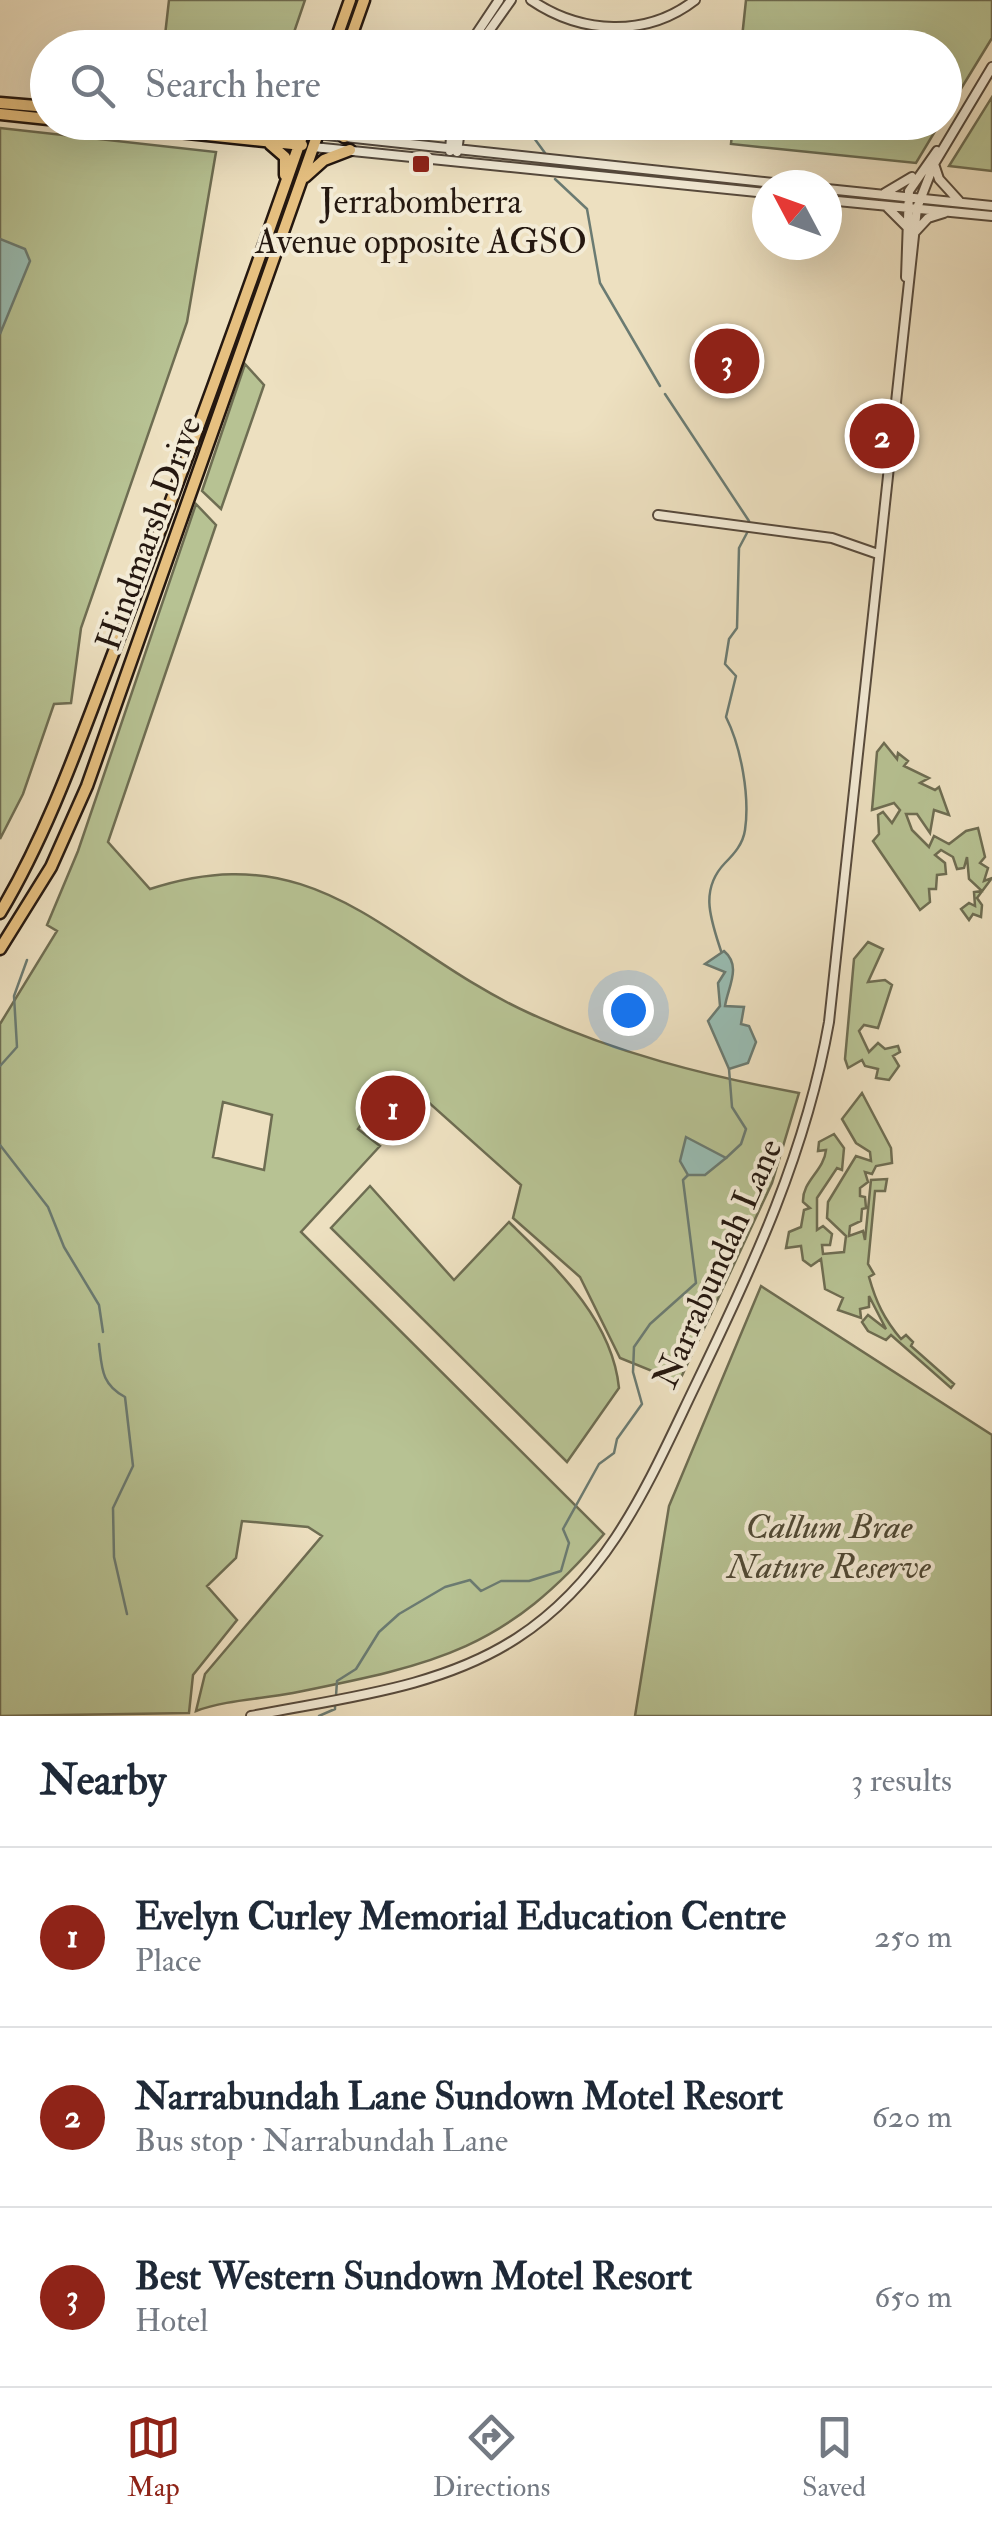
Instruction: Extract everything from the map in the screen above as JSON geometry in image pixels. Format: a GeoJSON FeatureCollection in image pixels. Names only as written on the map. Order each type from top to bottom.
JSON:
{"type":"FeatureCollection","features":[{"type":"Feature","properties":{"kind":"main road"},"geometry":{"type":"LineString","coordinates":[[340,30],[350,0]]}},
{"type":"Feature","properties":{"kind":"main road"},"geometry":{"type":"LineString","coordinates":[[354,30],[364,0]]}},
{"type":"Feature","properties":{"kind":"main road"},"geometry":{"type":"LineString","coordinates":[[0,103],[30,106]]}},
{"type":"Feature","properties":{"kind":"main road"},"geometry":{"type":"LineString","coordinates":[[0,114],[30,117]]}},
{"type":"Feature","properties":{"kind":"main road"},"geometry":{"type":"LineString","coordinates":[[269,140],[286,163],[276,214]]}},
{"type":"Feature","properties":{"kind":"main road","name":"Hindmarsh Drive"},"geometry":{"type":"LineString","coordinates":[[0,913],[54,806],[178,485],[301,140]]}},
{"type":"Feature","properties":{"kind":"main road"},"geometry":{"type":"LineString","coordinates":[[308,140],[313,147]]}},
{"type":"Feature","properties":{"kind":"main road","name":"Hindmarsh Drive"},"geometry":{"type":"LineString","coordinates":[[0,949],[51,867],[78,809],[315,140]]}},
{"type":"Feature","properties":{"kind":"main road"},"geometry":{"type":"LineString","coordinates":[[298,189],[318,164],[350,150]]}},
{"type":"Feature","properties":{"kind":"main road"},"geometry":{"type":"LineString","coordinates":[[178,485],[192,489]]}},
{"type":"Feature","properties":{"kind":"street"},"geometry":{"type":"LineString","coordinates":[[478,30],[499,0]]}},
{"type":"Feature","properties":{"kind":"street"},"geometry":{"type":"LineString","coordinates":[[490,30],[511,0]]}},
{"type":"Feature","properties":{"kind":"street"},"geometry":{"type":"LineString","coordinates":[[531,0],[576,23],[610,28],[664,20],[694,0]]}},
{"type":"Feature","properties":{"kind":"street","name":"Narrabundah Lane"},"geometry":{"type":"LineString","coordinates":[[962,116],[992,67]]}},
{"type":"Feature","properties":{"kind":"street"},"geometry":{"type":"LineString","coordinates":[[371,140],[752,181]]}},
{"type":"Feature","properties":{"kind":"street"},"geometry":{"type":"LineString","coordinates":[[453,140],[453,160]]}},
{"type":"Feature","properties":{"kind":"street"},"geometry":{"type":"LineString","coordinates":[[453,149],[456,140]]}},
{"type":"Feature","properties":{"kind":"street","name":"Narrabundah Lane"},"geometry":{"type":"LineString","coordinates":[[251,1716],[418,1681],[491,1653],[529,1630],[575,1592],[601,1562],[634,1512],[770,1228],[812,1104],[834,986],[906,279],[903,262],[911,230],[912,207],[908,196],[948,140]]}},
{"type":"Feature","properties":{"kind":"street"},"geometry":{"type":"LineString","coordinates":[[313,147],[752,192]]}},
{"type":"Feature","properties":{"kind":"street"},"geometry":{"type":"LineString","coordinates":[[473,162],[474,151]]}},
{"type":"Feature","properties":{"kind":"street"},"geometry":{"type":"LineString","coordinates":[[881,194],[908,181],[930,164],[959,200]]}},
{"type":"Feature","properties":{"kind":"street","name":"Narrabundah Lane"},"geometry":{"type":"LineString","coordinates":[[912,207],[930,164]]}},
{"type":"Feature","properties":{"kind":"street"},"geometry":{"type":"LineString","coordinates":[[842,190],[992,206]]}},
{"type":"Feature","properties":{"kind":"street"},"geometry":{"type":"LineString","coordinates":[[842,202],[992,216]]}},
{"type":"Feature","properties":{"kind":"street"},"geometry":{"type":"LineString","coordinates":[[886,206],[911,230],[928,218],[948,212]]}},
{"type":"Feature","properties":{"kind":"street"},"geometry":{"type":"LineString","coordinates":[[658,515],[832,538],[878,554]]}},
{"type":"Feature","properties":{"kind":"green space"},"geometry":{"type":"Polygon","coordinates":[[[169,0],[305,0],[295,30],[166,30],[169,0]]]}},
{"type":"Feature","properties":{"kind":"green space"},"geometry":{"type":"Polygon","coordinates":[[[746,0],[992,0],[992,38],[962,87],[962,30],[743,30],[746,0]]]}},
{"type":"Feature","properties":{"kind":"green space"},"geometry":{"type":"Polygon","coordinates":[[[992,97],[992,171],[949,166],[992,97]]]}},
{"type":"Feature","properties":{"kind":"green space"},"geometry":{"type":"Polygon","coordinates":[[[0,128],[30,131],[30,140],[108,140],[216,152],[187,322],[81,628],[71,703],[54,704],[23,794],[0,839],[0,128]]]}},
{"type":"Feature","properties":{"kind":"green space"},"geometry":{"type":"Polygon","coordinates":[[[731,140],[930,140],[916,163],[731,144],[731,140]]]}},
{"type":"Feature","properties":{"kind":"green space"},"geometry":{"type":"Polygon","coordinates":[[[245,364],[264,385],[221,509],[202,491],[245,364]]]}},
{"type":"Feature","properties":{"kind":"green space"},"geometry":{"type":"Polygon","coordinates":[[[196,504],[216,525],[108,842],[150,889],[210,876],[262,876],[308,887],[351,906],[480,987],[562,1027],[662,1062],[799,1093],[772,1183],[679,1382],[620,1358],[580,1277],[513,1218],[521,1185],[407,1083],[379,1087],[376,1094],[380,1099],[358,1129],[380,1146],[301,1232],[604,1534],[534,1604],[466,1646],[389,1672],[196,1711],[205,1674],[322,1536],[308,1527],[242,1521],[236,1558],[207,1586],[237,1620],[193,1675],[189,1713],[0,1716],[0,1024],[57,931],[47,925],[78,851],[196,504]],[[223,1102],[213,1157],[264,1170],[272,1115],[223,1102]]]}},
{"type":"Feature","properties":{"kind":"green space"},"geometry":{"type":"Polygon","coordinates":[[[884,743],[897,759],[898,753],[908,761],[904,766],[929,778],[920,783],[935,790],[939,787],[949,815],[934,810],[930,833],[917,814],[906,814],[912,830],[929,847],[934,836],[949,844],[966,831],[978,828],[985,857],[980,863],[988,868],[984,881],[992,878],[977,898],[982,905],[981,917],[973,914],[969,920],[961,909],[969,903],[975,906],[974,892],[982,891],[969,879],[967,857],[964,868],[957,869],[953,857],[941,850],[935,855],[945,863],[946,874],[937,875],[936,889],[929,889],[930,902],[920,910],[873,841],[879,834],[878,815],[883,812],[892,823],[900,810],[894,803],[872,810],[877,752],[884,743]]]}},
{"type":"Feature","properties":{"kind":"green space"},"geometry":{"type":"Polygon","coordinates":[[[868,942],[883,949],[868,982],[885,980],[892,985],[878,1028],[864,1025],[859,1031],[869,1052],[878,1043],[885,1049],[898,1046],[900,1052],[893,1056],[899,1066],[889,1080],[876,1078],[878,1069],[865,1066],[862,1060],[848,1068],[845,1059],[854,959],[868,942]]]}},
{"type":"Feature","properties":{"kind":"green space"},"geometry":{"type":"Polygon","coordinates":[[[862,1093],[891,1148],[892,1163],[876,1166],[872,1174],[865,1172],[868,1182],[860,1188],[860,1196],[865,1197],[866,1208],[862,1209],[861,1221],[850,1226],[849,1236],[863,1231],[865,1240],[871,1180],[887,1179],[885,1191],[875,1191],[868,1264],[874,1274],[869,1277],[881,1310],[895,1332],[901,1339],[906,1335],[913,1342],[911,1346],[954,1384],[951,1388],[891,1335],[886,1340],[868,1331],[862,1322],[868,1315],[886,1329],[869,1296],[869,1307],[860,1309],[861,1318],[838,1310],[843,1298],[825,1289],[821,1259],[811,1266],[803,1260],[801,1246],[786,1248],[789,1232],[801,1227],[804,1210],[810,1208],[803,1202],[804,1195],[826,1150],[818,1151],[819,1142],[834,1134],[844,1148],[842,1170],[837,1168],[817,1198],[817,1230],[823,1226],[832,1234],[830,1245],[822,1245],[823,1254],[844,1252],[846,1236],[827,1218],[828,1202],[856,1156],[871,1161],[870,1152],[856,1143],[842,1119],[862,1093]]]}},
{"type":"Feature","properties":{"kind":"green space"},"geometry":{"type":"Polygon","coordinates":[[[370,1186],[454,1280],[509,1222],[563,1277],[594,1317],[614,1363],[619,1388],[567,1462],[331,1228],[370,1186]]]}},
{"type":"Feature","properties":{"kind":"green space","name":"Callum Brae Nature Reserve"},"geometry":{"type":"Polygon","coordinates":[[[761,1286],[992,1435],[992,1716],[635,1716],[669,1506],[761,1286]]]}},
{"type":"Feature","properties":{"kind":"water"},"geometry":{"type":"Polygon","coordinates":[[[0,239],[25,249],[30,261],[0,334],[0,239]]]}},
{"type":"Feature","properties":{"kind":"water"},"geometry":{"type":"Polygon","coordinates":[[[724,951],[733,970],[725,1006],[744,1007],[741,1024],[749,1026],[756,1042],[748,1063],[729,1069],[708,1021],[720,1006],[718,983],[725,972],[705,964],[724,951]]]}},
{"type":"Feature","properties":{"kind":"water"},"geometry":{"type":"Polygon","coordinates":[[[686,1137],[726,1158],[705,1175],[688,1175],[680,1161],[686,1137]]]}},
{"type":"Feature","properties":{"kind":"waterway"},"geometry":{"type":"LineString","coordinates":[[535,140],[545,153]]}},
{"type":"Feature","properties":{"kind":"waterway"},"geometry":{"type":"LineString","coordinates":[[555,179],[587,209],[600,283],[660,386]]}},
{"type":"Feature","properties":{"kind":"waterway"},"geometry":{"type":"LineString","coordinates":[[665,394],[749,521]]}},
{"type":"Feature","properties":{"kind":"waterway"},"geometry":{"type":"LineString","coordinates":[[721,951],[711,917],[712,884],[742,840],[746,817],[743,772],[726,717],[736,676],[725,664],[729,639],[737,628],[739,548],[748,531]]}},
{"type":"Feature","properties":{"kind":"waterway"},"geometry":{"type":"LineString","coordinates":[[0,1066],[17,1047],[14,996],[27,960]]}},
{"type":"Feature","properties":{"kind":"waterway"},"geometry":{"type":"LineString","coordinates":[[726,1158],[741,1144],[746,1129],[732,1107],[729,1069]]}},
{"type":"Feature","properties":{"kind":"waterway"},"geometry":{"type":"LineString","coordinates":[[0,1145],[48,1207],[64,1247],[99,1305],[103,1332]]}},
{"type":"Feature","properties":{"kind":"waterway"},"geometry":{"type":"LineString","coordinates":[[336,1696],[337,1681],[356,1669],[379,1632],[399,1614],[445,1587],[470,1580],[481,1591],[501,1581],[529,1581],[561,1571],[569,1543],[563,1529],[599,1464],[614,1453],[617,1439],[642,1404],[633,1372],[634,1347],[650,1324],[696,1283],[683,1180],[688,1175]]}},
{"type":"Feature","properties":{"kind":"waterway"},"geometry":{"type":"LineString","coordinates":[[99,1344],[107,1381],[125,1397],[133,1466],[113,1508],[114,1557],[127,1614]]}},
{"type":"Feature","properties":{"kind":"waterway"},"geometry":{"type":"LineString","coordinates":[[319,1716],[335,1709],[335,1704]]}},
{"type":"Feature","properties":{"kind":"place","name":"Jerrabomberra Avenue opposite AGSO"},"geometry":{"type":"Point","coordinates":[421,164]}},
{"type":"Feature","properties":{"kind":"place","name":"Best Western Sundown Motel Resort"},"geometry":{"type":"Point","coordinates":[727,361]}},
{"type":"Feature","properties":{"kind":"place","name":"Narrabundah Lane Sundown Motel Resort"},"geometry":{"type":"Point","coordinates":[882,436]}},
{"type":"Feature","properties":{"kind":"place","name":"Evelyn Curley Memorial Education Centre"},"geometry":{"type":"Point","coordinates":[393,1108]}}]}
